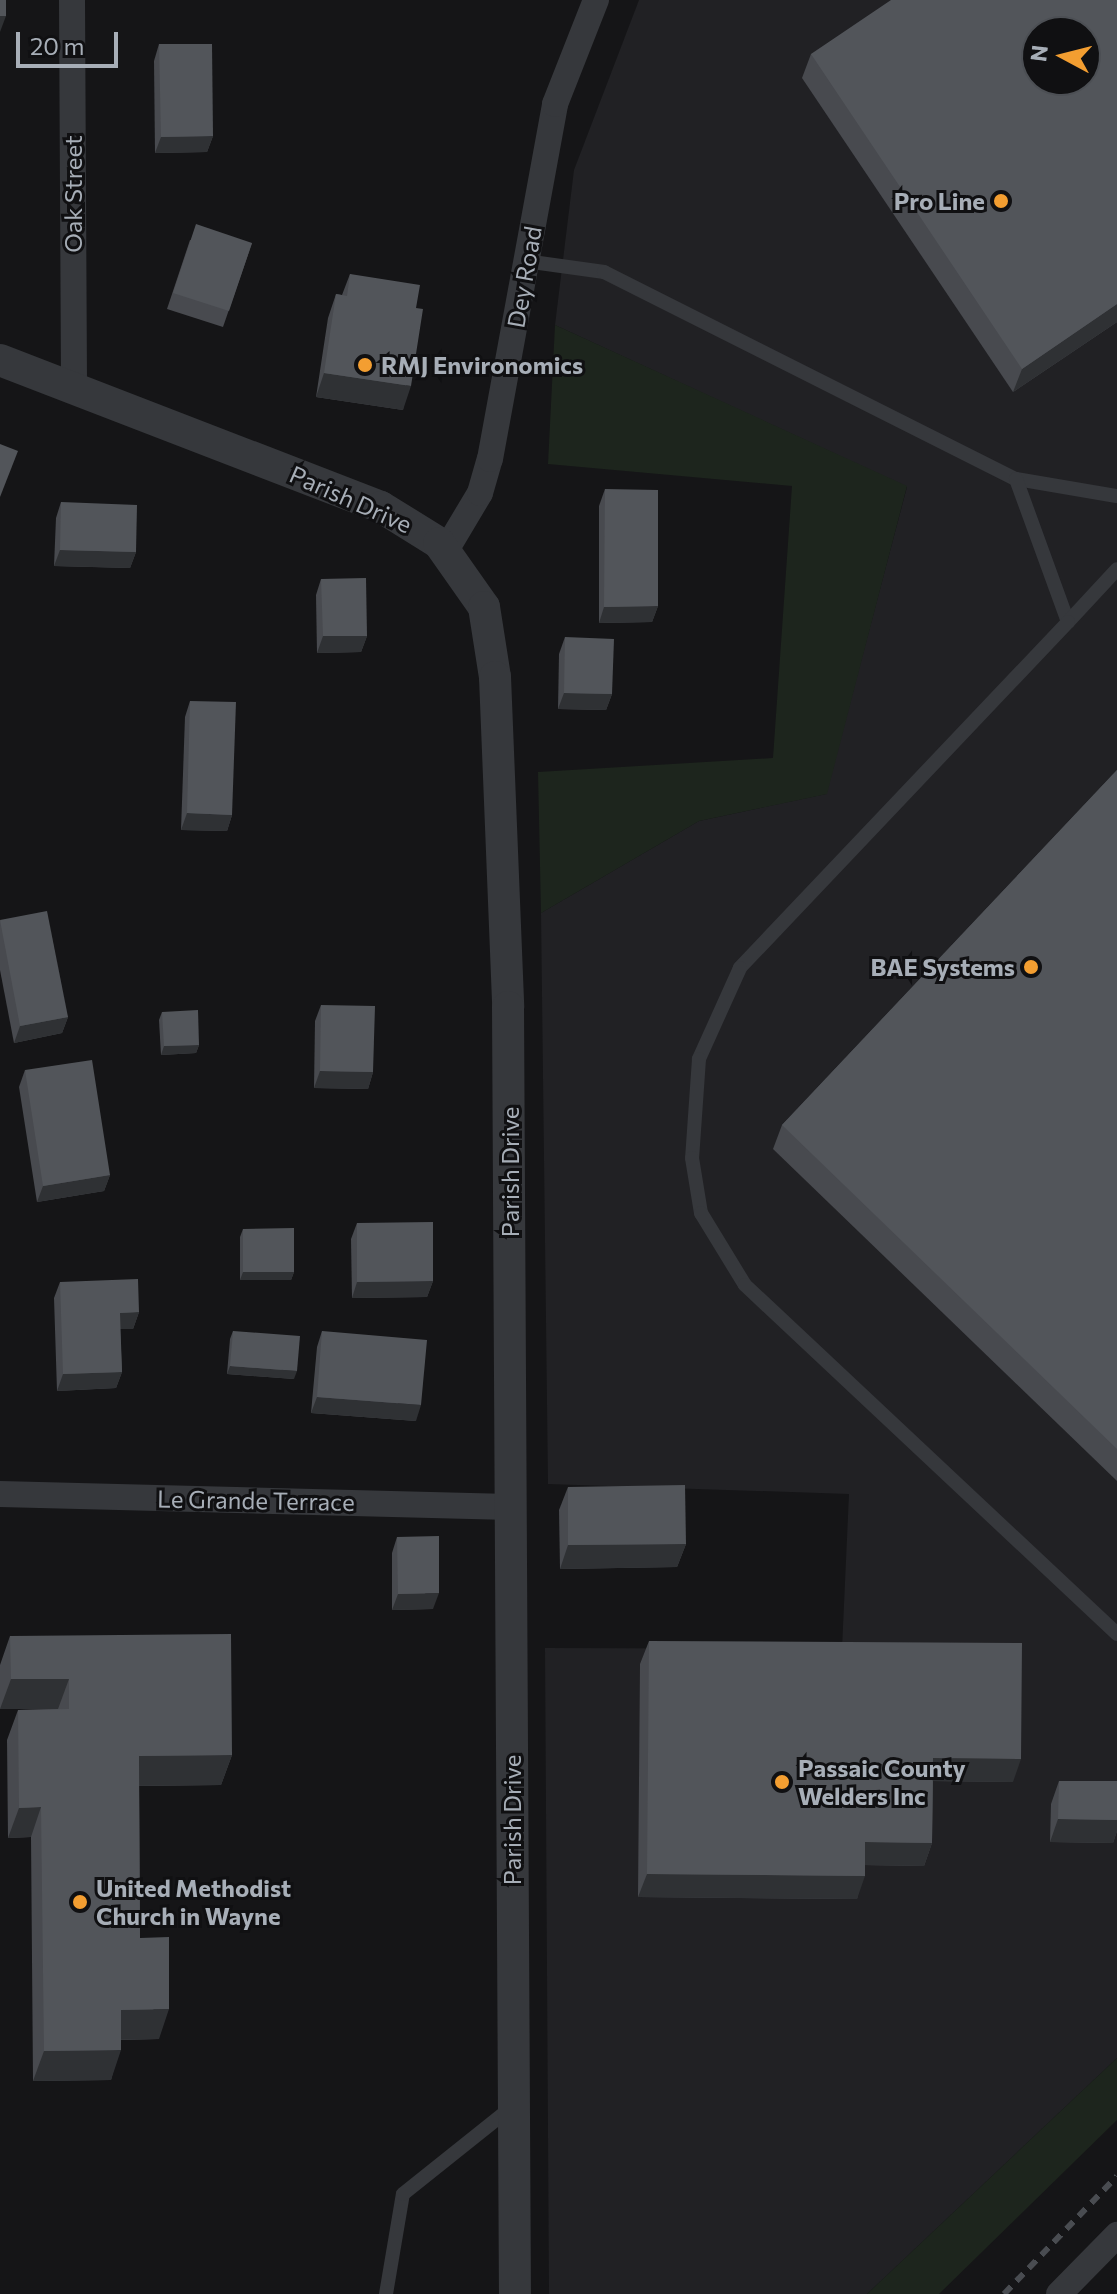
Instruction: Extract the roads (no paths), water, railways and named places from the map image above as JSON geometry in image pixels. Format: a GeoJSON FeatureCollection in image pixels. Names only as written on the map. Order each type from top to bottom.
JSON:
{"type":"FeatureCollection","features":[{"type":"Feature","properties":{"kind":"street","name":"Oak Street"},"geometry":{"type":"LineString","coordinates":[[72,0],[74,389]]}},
{"type":"Feature","properties":{"kind":"street","name":"Dey Road"},"geometry":{"type":"LineString","coordinates":[[446,550],[490,459],[555,104],[596,0]]}},
{"type":"Feature","properties":{"kind":"street","name":"Parish Drive"},"geometry":{"type":"LineString","coordinates":[[0,360],[381,507],[446,550],[484,607],[495,677],[508,1007],[515,2294]]}},
{"type":"Feature","properties":{"kind":"street","name":"Le Grande Terrace"},"geometry":{"type":"LineString","coordinates":[[0,1494],[513,1507]]}},
{"type":"Feature","properties":{"kind":"street"},"geometry":{"type":"LineString","coordinates":[[1059,2294],[1117,2235]]}},
{"type":"Feature","properties":{"kind":"lane"},"geometry":{"type":"LineString","coordinates":[[525,261],[604,272],[1016,479],[1117,496]]}},
{"type":"Feature","properties":{"kind":"lane"},"geometry":{"type":"LineString","coordinates":[[1016,479],[1068,622]]}},
{"type":"Feature","properties":{"kind":"lane"},"geometry":{"type":"LineString","coordinates":[[1117,569],[740,968],[699,1059],[692,1158],[701,1213],[745,1285],[1117,1634]]}},
{"type":"Feature","properties":{"kind":"lane"},"geometry":{"type":"LineString","coordinates":[[386,2294],[403,2194],[512,2106]]}},
{"type":"Feature","properties":{"kind":"railway"},"geometry":{"type":"LineString","coordinates":[[1004,2294],[1117,2176]]}},
{"type":"Feature","properties":{"kind":"place","name":"Pro Line"},"geometry":{"type":"Point","coordinates":[1001,201]}},
{"type":"Feature","properties":{"kind":"place","name":"RMJ Environomics"},"geometry":{"type":"Point","coordinates":[365,365]}},
{"type":"Feature","properties":{"kind":"place","name":"BAE Systems"},"geometry":{"type":"Point","coordinates":[1031,967]}},
{"type":"Feature","properties":{"kind":"place","name":"Passaic County Welders Inc"},"geometry":{"type":"Point","coordinates":[782,1782]}},
{"type":"Feature","properties":{"kind":"place","name":"United Methodist Church in Wayne"},"geometry":{"type":"Point","coordinates":[80,1902]}}]}
